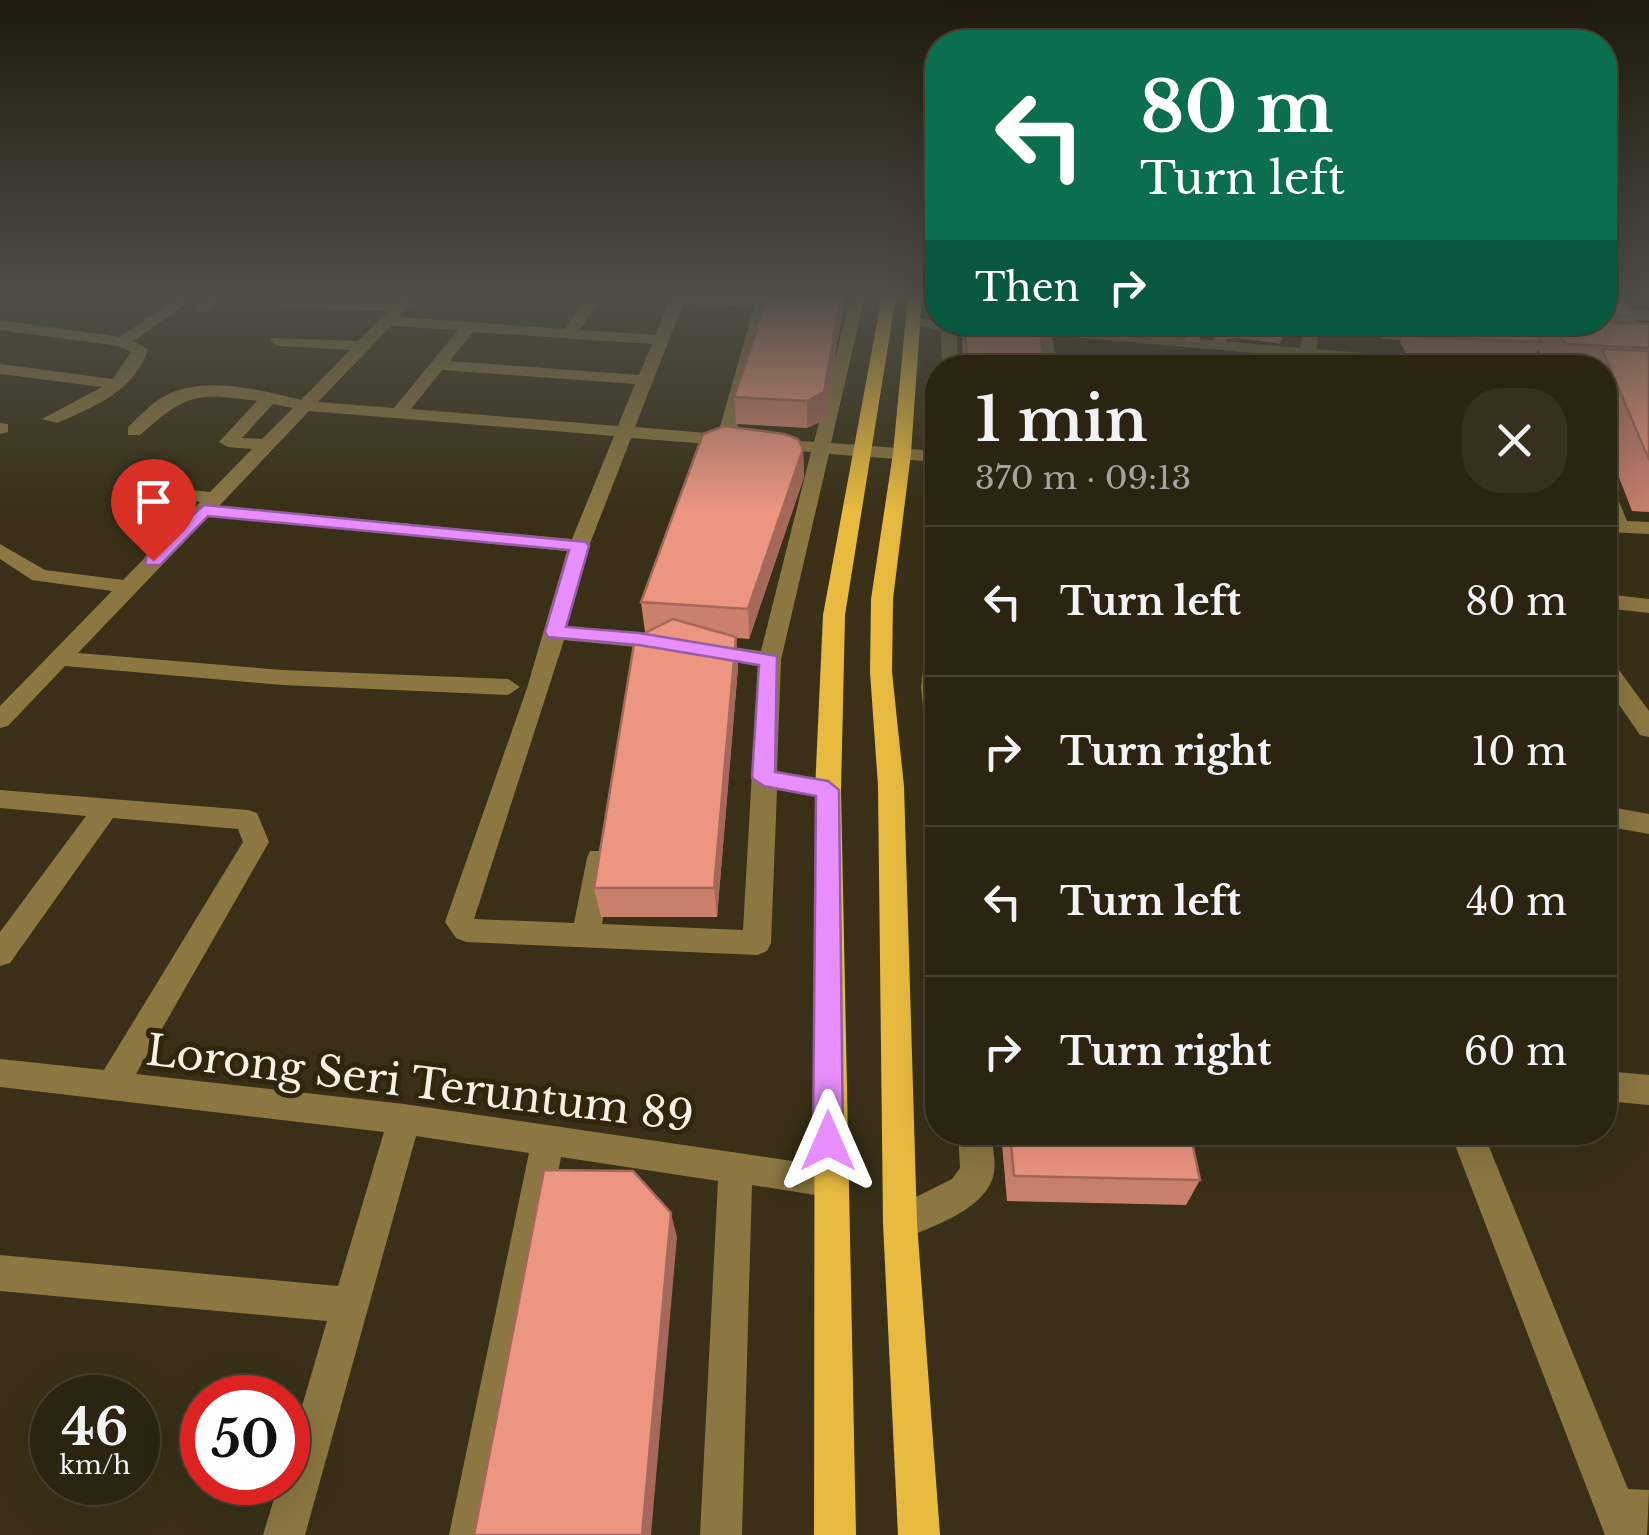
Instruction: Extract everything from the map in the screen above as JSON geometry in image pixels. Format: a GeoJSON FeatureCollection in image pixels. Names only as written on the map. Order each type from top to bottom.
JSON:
{"type":"FeatureCollection","features":[{"type":"Feature","properties":{"kind":"main road"},"geometry":{"type":"LineString","coordinates":[[835,1535],[828,1180],[828,790],[834,615],[877,368]]}},
{"type":"Feature","properties":{"kind":"main road"},"geometry":{"type":"LineString","coordinates":[[910,368],[882,599],[881,672],[891,786],[900,1223],[919,1535]]}},
{"type":"Feature","properties":{"kind":"street"},"geometry":{"type":"LineString","coordinates":[[51,419],[115,384],[130,368]]}},
{"type":"Feature","properties":{"kind":"street"},"geometry":{"type":"LineString","coordinates":[[0,720],[342,368]]}},
{"type":"Feature","properties":{"kind":"street"},"geometry":{"type":"LineString","coordinates":[[398,414],[433,368]]}},
{"type":"Feature","properties":{"kind":"street"},"geometry":{"type":"LineString","coordinates":[[472,368],[646,380]]}},
{"type":"Feature","properties":{"kind":"street"},"geometry":{"type":"LineString","coordinates":[[651,368],[580,546],[459,922],[466,930],[586,932],[757,943],[770,660],[842,368]]}},
{"type":"Feature","properties":{"kind":"street"},"geometry":{"type":"LineString","coordinates":[[707,444],[737,368]]}},
{"type":"Feature","properties":{"kind":"street"},"geometry":{"type":"LineString","coordinates":[[0,369],[115,384]]}},
{"type":"Feature","properties":{"kind":"street"},"geometry":{"type":"LineString","coordinates":[[134,431],[172,399],[192,392],[270,397],[306,406],[624,431],[707,444],[824,447],[925,456]]}},
{"type":"Feature","properties":{"kind":"street"},"geometry":{"type":"LineString","coordinates":[[268,445],[228,442],[270,397]]}},
{"type":"Feature","properties":{"kind":"street"},"geometry":{"type":"LineString","coordinates":[[131,487],[210,504],[580,546]]}},
{"type":"Feature","properties":{"kind":"street"},"geometry":{"type":"LineString","coordinates":[[1617,526],[1649,528]]}},
{"type":"Feature","properties":{"kind":"street"},"geometry":{"type":"LineString","coordinates":[[0,550],[39,576],[128,587]]}},
{"type":"Feature","properties":{"kind":"street"},"geometry":{"type":"LineString","coordinates":[[1617,602],[1649,606]]}},
{"type":"Feature","properties":{"kind":"street"},"geometry":{"type":"LineString","coordinates":[[555,632],[640,639],[770,660]]}},
{"type":"Feature","properties":{"kind":"street"},"geometry":{"type":"LineString","coordinates":[[57,658],[153,670],[508,687]]}},
{"type":"Feature","properties":{"kind":"street"},"geometry":{"type":"LineString","coordinates":[[1617,683],[1649,729]]}},
{"type":"Feature","properties":{"kind":"street"},"geometry":{"type":"LineString","coordinates":[[764,778],[828,790]]}},
{"type":"Feature","properties":{"kind":"street"},"geometry":{"type":"LineString","coordinates":[[0,799],[248,820],[256,842],[112,1086]]}},
{"type":"Feature","properties":{"kind":"street"},"geometry":{"type":"LineString","coordinates":[[0,954],[108,807]]}},
{"type":"Feature","properties":{"kind":"street"},"geometry":{"type":"LineString","coordinates":[[1617,818],[1649,824]]}},
{"type":"Feature","properties":{"kind":"street"},"geometry":{"type":"LineString","coordinates":[[586,932],[604,834]]}},
{"type":"Feature","properties":{"kind":"street","name":"Lorong Seri Teruntum 89"},"geometry":{"type":"LineString","coordinates":[[0,1073],[404,1119],[828,1180]]}},
{"type":"Feature","properties":{"kind":"street"},"geometry":{"type":"LineString","coordinates":[[1617,1087],[1649,1090]]}},
{"type":"Feature","properties":{"kind":"street"},"geometry":{"type":"LineString","coordinates":[[284,1535],[404,1119]]}},
{"type":"Feature","properties":{"kind":"street"},"geometry":{"type":"LineString","coordinates":[[470,1535],[548,1140]]}},
{"type":"Feature","properties":{"kind":"street"},"geometry":{"type":"LineString","coordinates":[[900,1223],[964,1191],[978,1174],[975,1145]]}},
{"type":"Feature","properties":{"kind":"street"},"geometry":{"type":"LineString","coordinates":[[1472,1145],[1630,1518]]}},
{"type":"Feature","properties":{"kind":"street"},"geometry":{"type":"LineString","coordinates":[[721,1535],[736,1167]]}},
{"type":"Feature","properties":{"kind":"street"},"geometry":{"type":"LineString","coordinates":[[0,1273],[350,1305]]}},
{"type":"Feature","properties":{"kind":"building"},"geometry":{"type":"Polygon","coordinates":[[[744,368],[828,368],[824,392],[807,401],[734,397],[744,368]]]}},
{"type":"Feature","properties":{"kind":"building"},"geometry":{"type":"Polygon","coordinates":[[[1617,368],[1649,368],[1649,460],[1617,384],[1617,368]]]}},
{"type":"Feature","properties":{"kind":"building"},"geometry":{"type":"Polygon","coordinates":[[[724,426],[784,434],[798,439],[803,449],[748,609],[641,602],[703,434],[724,426]]]}},
{"type":"Feature","properties":{"kind":"building"},"geometry":{"type":"Polygon","coordinates":[[[673,619],[736,637],[714,888],[594,888],[635,638],[673,619]]]}},
{"type":"Feature","properties":{"kind":"building"},"geometry":{"type":"Polygon","coordinates":[[[1011,1145],[1193,1145],[1200,1180],[1014,1176],[1011,1145]]]}},
{"type":"Feature","properties":{"kind":"building"},"geometry":{"type":"Polygon","coordinates":[[[544,1170],[633,1171],[671,1213],[642,1535],[474,1535],[544,1170]]]}},
{"type":"Feature","properties":{"kind":"route"},"geometry":{"type":"LineString","coordinates":[[153,561],[204,510],[580,546],[555,632],[639,639],[770,660],[764,778],[828,790],[828,1141]]}}]}
